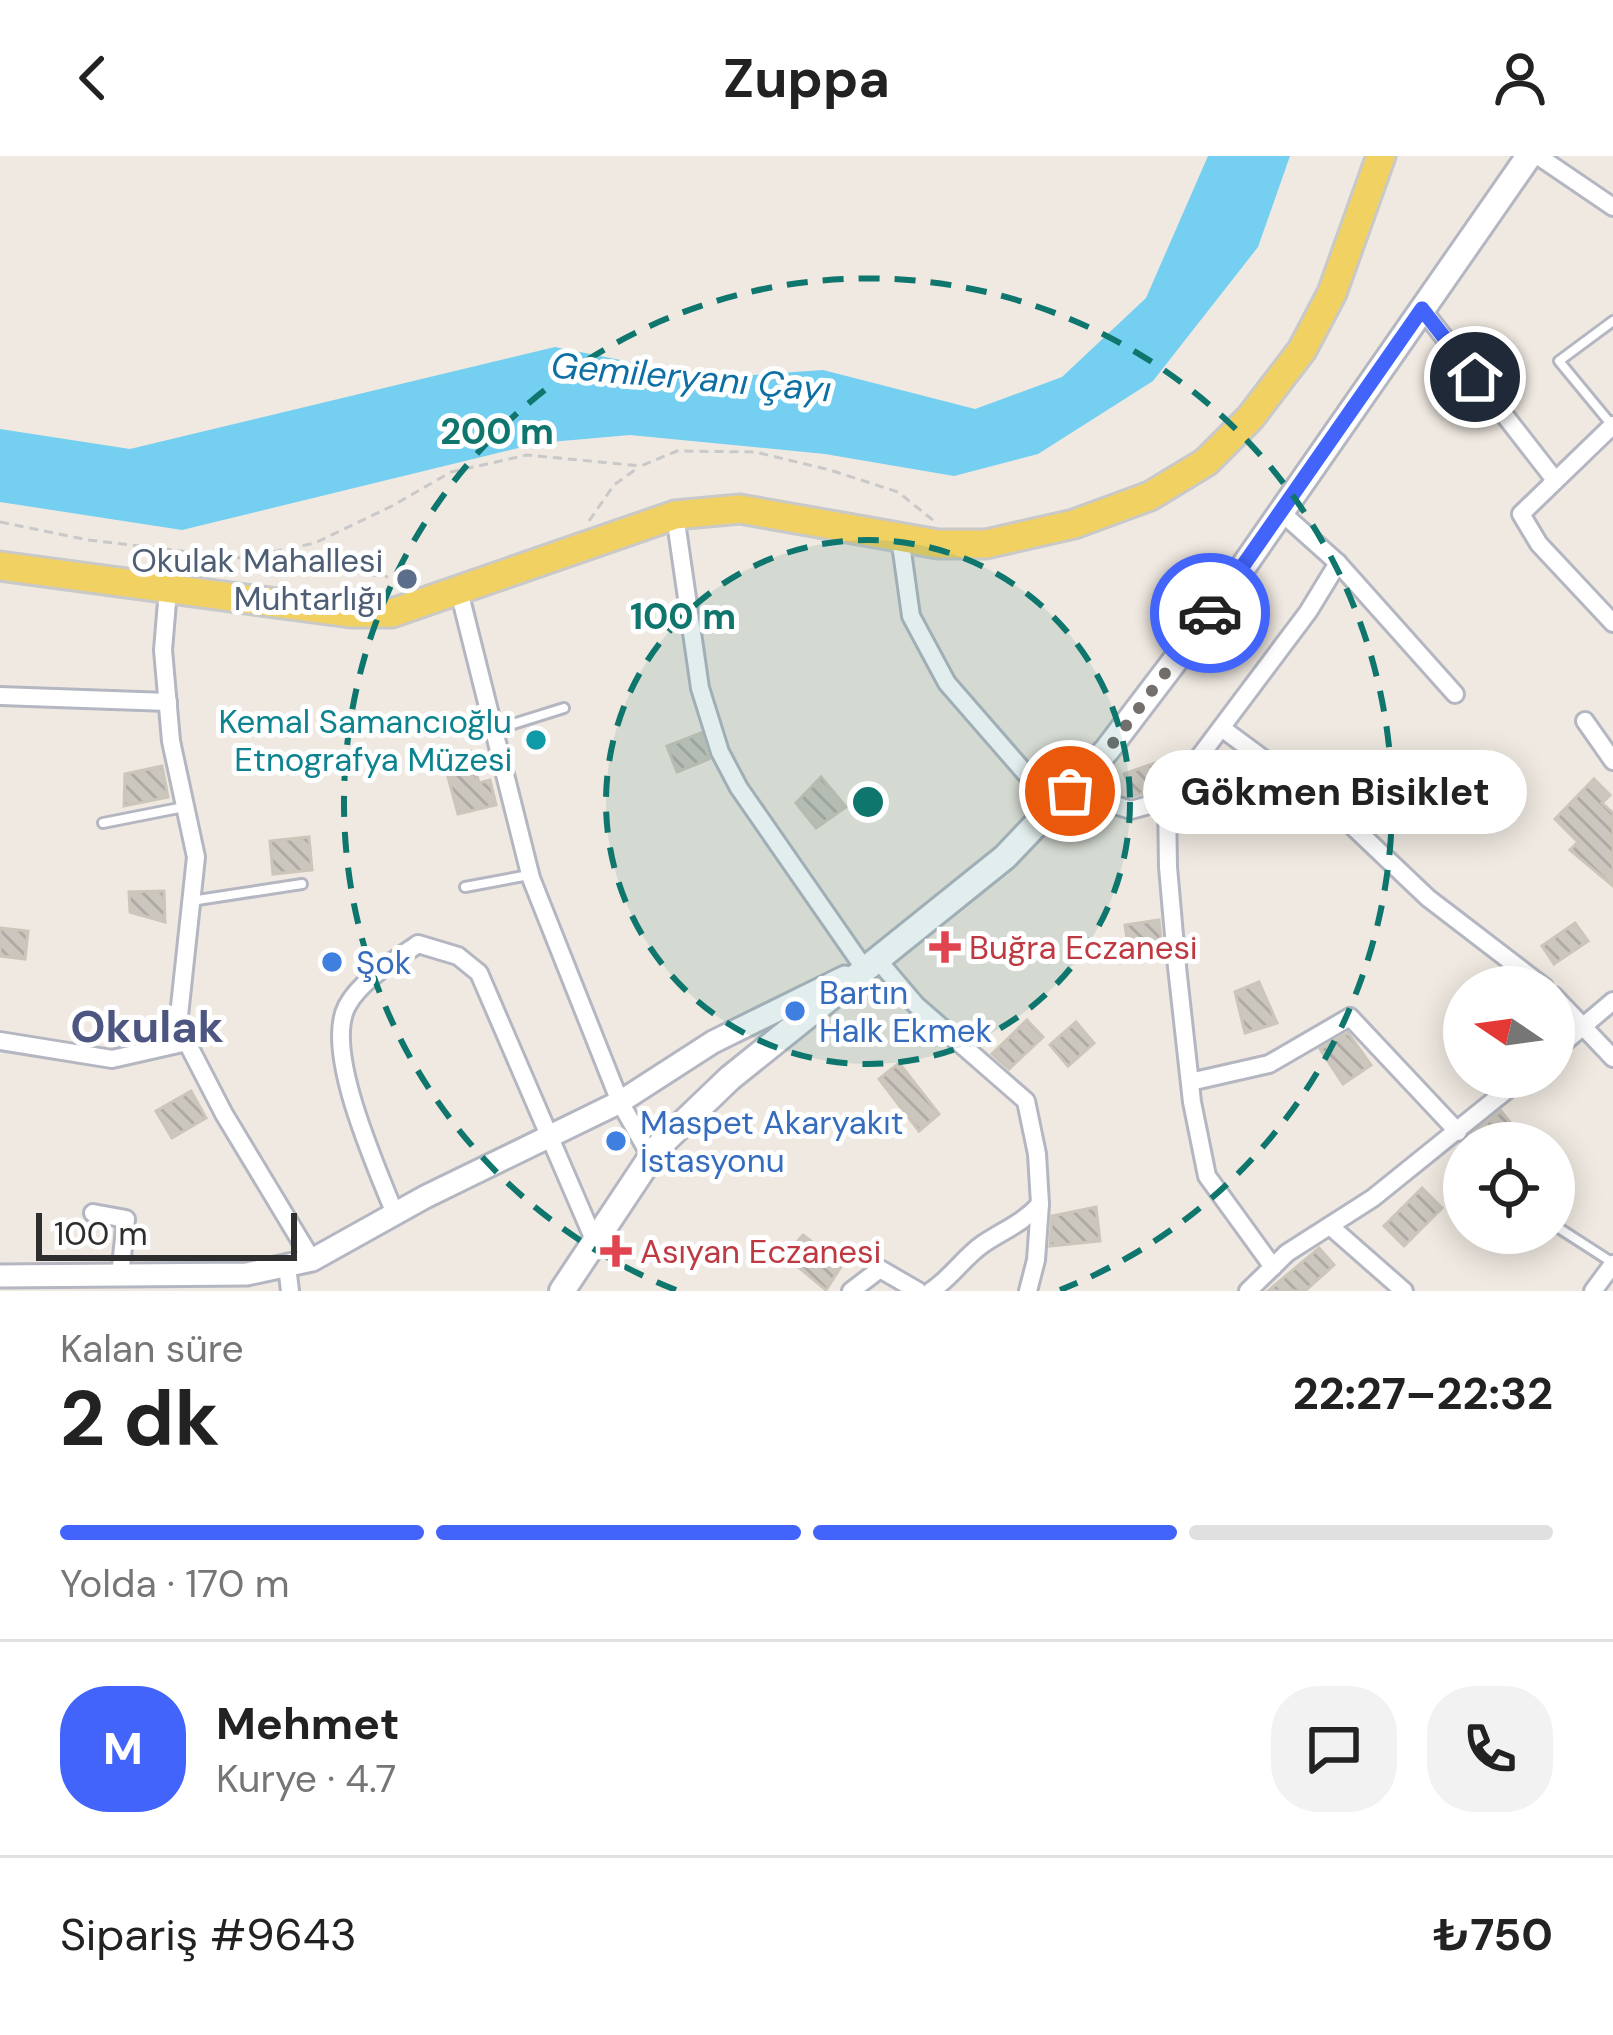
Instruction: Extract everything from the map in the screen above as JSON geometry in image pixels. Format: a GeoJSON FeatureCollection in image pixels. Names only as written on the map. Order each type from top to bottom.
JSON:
{"type":"FeatureCollection","features":[{"type":"Feature","properties":{"kind":"main road"},"geometry":{"type":"LineString","coordinates":[[0,566],[351,613],[392,613],[675,515],[740,509],[953,544],[986,544],[1074,524],[1150,496],[1206,462],[1250,418],[1302,350],[1332,293],[1381,156]]}},
{"type":"Feature","properties":{"kind":"main road"},"geometry":{"type":"LineString","coordinates":[[562,1291],[651,1157],[730,1078],[1005,857],[1107,751],[1533,156]]}},
{"type":"Feature","properties":{"kind":"street"},"geometry":{"type":"LineString","coordinates":[[1533,156],[1613,207]]}},
{"type":"Feature","properties":{"kind":"street"},"geometry":{"type":"LineString","coordinates":[[1422,309],[1555,480]]}},
{"type":"Feature","properties":{"kind":"street"},"geometry":{"type":"LineString","coordinates":[[1613,425],[1521,514],[1539,544],[1613,623]]}},
{"type":"Feature","properties":{"kind":"street"},"geometry":{"type":"LineString","coordinates":[[1281,512],[1338,563],[1455,694]]}},
{"type":"Feature","properties":{"kind":"street"},"geometry":{"type":"LineString","coordinates":[[675,515],[700,688],[720,752],[739,788],[870,964],[1026,1102],[1037,1154],[1040,1204],[1036,1260],[1028,1291]]}},
{"type":"Feature","properties":{"kind":"street"},"geometry":{"type":"LineString","coordinates":[[900,537],[911,616],[946,683],[1062,799],[1130,810],[1167,800],[1223,729],[1338,563]]}},
{"type":"Feature","properties":{"kind":"street"},"geometry":{"type":"LineString","coordinates":[[168,590],[163,650],[168,702],[196,857],[178,1024],[224,1114],[312,1260]]}},
{"type":"Feature","properties":{"kind":"street"},"geometry":{"type":"LineString","coordinates":[[459,591],[531,875],[620,1102],[651,1157]]}},
{"type":"Feature","properties":{"kind":"street"},"geometry":{"type":"LineString","coordinates":[[0,695],[168,702]]}},
{"type":"Feature","properties":{"kind":"street"},"geometry":{"type":"LineString","coordinates":[[1585,722],[1613,760]]}},
{"type":"Feature","properties":{"kind":"street"},"geometry":{"type":"LineString","coordinates":[[1223,729],[1346,820],[1428,898],[1517,966]]}},
{"type":"Feature","properties":{"kind":"street"},"geometry":{"type":"LineString","coordinates":[[1167,800],[1168,867],[1190,1082],[1208,1176],[1273,1267]]}},
{"type":"Feature","properties":{"kind":"street"},"geometry":{"type":"LineString","coordinates":[[395,1214],[359,1122],[340,1046],[341,1022],[349,1001],[418,944],[458,956],[479,973],[595,1242]]}},
{"type":"Feature","properties":{"kind":"street"},"geometry":{"type":"LineString","coordinates":[[0,1276],[64,1284],[120,1276],[180,1283],[312,1260],[620,1102],[712,1042],[870,964]]}},
{"type":"Feature","properties":{"kind":"street"},"geometry":{"type":"LineString","coordinates":[[1575,1033],[1613,1000]]}},
{"type":"Feature","properties":{"kind":"street"},"geometry":{"type":"LineString","coordinates":[[1190,1082],[1269,1064],[1350,1016],[1449,1122]]}},
{"type":"Feature","properties":{"kind":"street"},"geometry":{"type":"LineString","coordinates":[[1575,1018],[1613,1058]]}},
{"type":"Feature","properties":{"kind":"street"},"geometry":{"type":"LineString","coordinates":[[0,1041],[112,1059],[187,1042]]}},
{"type":"Feature","properties":{"kind":"street"},"geometry":{"type":"LineString","coordinates":[[1470,1122],[1498,1098]]}},
{"type":"Feature","properties":{"kind":"street"},"geometry":{"type":"LineString","coordinates":[[1248,1291],[1273,1267],[1443,1144]]}},
{"type":"Feature","properties":{"kind":"street"},"geometry":{"type":"LineString","coordinates":[[931,1291],[953,1276],[978,1247],[1024,1222],[1040,1204]]}},
{"type":"Feature","properties":{"kind":"street"},"geometry":{"type":"LineString","coordinates":[[94,1213],[126,1219],[120,1276]]}},
{"type":"Feature","properties":{"kind":"street"},"geometry":{"type":"LineString","coordinates":[[1330,1226],[1404,1291]]}},
{"type":"Feature","properties":{"kind":"street"},"geometry":{"type":"LineString","coordinates":[[1593,1291],[1613,1264]]}},
{"type":"Feature","properties":{"kind":"street"},"geometry":{"type":"LineString","coordinates":[[286,1266],[290,1291]]}},
{"type":"Feature","properties":{"kind":"street"},"geometry":{"type":"LineString","coordinates":[[851,1291],[880,1269],[918,1291]]}},
{"type":"Feature","properties":{"kind":"lane"},"geometry":{"type":"LineString","coordinates":[[1613,321],[1559,361],[1613,425]]}},
{"type":"Feature","properties":{"kind":"lane"},"geometry":{"type":"LineString","coordinates":[[494,730],[564,708]]}},
{"type":"Feature","properties":{"kind":"lane"},"geometry":{"type":"LineString","coordinates":[[103,823],[185,806]]}},
{"type":"Feature","properties":{"kind":"lane"},"geometry":{"type":"LineString","coordinates":[[465,887],[531,875]]}},
{"type":"Feature","properties":{"kind":"lane"},"geometry":{"type":"LineString","coordinates":[[191,901],[302,884]]}},
{"type":"Feature","properties":{"kind":"lane"},"geometry":{"type":"LineString","coordinates":[[1575,1239],[1613,1264]]}},
{"type":"Feature","properties":{"kind":"path"},"geometry":{"type":"LineString","coordinates":[[580,546],[590,518],[614,485],[641,466],[677,451],[754,452],[898,492],[932,518],[953,544]]}},
{"type":"Feature","properties":{"kind":"path"},"geometry":{"type":"LineString","coordinates":[[244,558],[315,543],[451,472],[526,455],[641,466]]}},
{"type":"Feature","properties":{"kind":"path"},"geometry":{"type":"LineString","coordinates":[[0,522],[88,540],[388,577]]}},
{"type":"Feature","properties":{"kind":"water","name":"Gemileryanı Çayı"},"geometry":{"type":"Polygon","coordinates":[[[1208,156],[1290,156],[1258,247],[1153,381],[1038,454],[954,476],[825,454],[630,435],[539,443],[182,530],[0,502],[0,429],[130,449],[555,347],[711,378],[823,370],[975,409],[1062,377],[1146,298],[1208,156]]]}},
{"type":"Feature","properties":{"kind":"building"},"geometry":{"type":"Polygon","coordinates":[[[701,733],[709,759],[677,772],[667,746],[701,733]]]}},
{"type":"Feature","properties":{"kind":"building"},"geometry":{"type":"Polygon","coordinates":[[[471,751],[479,783],[490,780],[496,805],[458,814],[443,758],[471,751]]]}},
{"type":"Feature","properties":{"kind":"building"},"geometry":{"type":"Polygon","coordinates":[[[1155,763],[1163,784],[1133,796],[1124,774],[1155,763]]]}},
{"type":"Feature","properties":{"kind":"building"},"geometry":{"type":"Polygon","coordinates":[[[162,766],[168,797],[124,806],[125,774],[162,766]]]}},
{"type":"Feature","properties":{"kind":"building"},"geometry":{"type":"Polygon","coordinates":[[[821,777],[846,807],[816,828],[796,803],[821,777]]]}},
{"type":"Feature","properties":{"kind":"building"},"geometry":{"type":"Polygon","coordinates":[[[1594,779],[1610,795],[1602,803],[1613,813],[1613,886],[1570,850],[1578,842],[1555,819],[1594,779]]]}},
{"type":"Feature","properties":{"kind":"building"},"geometry":{"type":"Polygon","coordinates":[[[309,837],[312,870],[273,874],[270,841],[309,837]]]}},
{"type":"Feature","properties":{"kind":"building"},"geometry":{"type":"Polygon","coordinates":[[[164,891],[165,922],[130,912],[129,892],[164,891]]]}},
{"type":"Feature","properties":{"kind":"building"},"geometry":{"type":"Polygon","coordinates":[[[1159,920],[1162,949],[1129,953],[1125,925],[1159,920]]]}},
{"type":"Feature","properties":{"kind":"building"},"geometry":{"type":"Polygon","coordinates":[[[1575,923],[1588,941],[1554,964],[1542,946],[1575,923]]]}},
{"type":"Feature","properties":{"kind":"building"},"geometry":{"type":"Polygon","coordinates":[[[0,928],[28,931],[25,959],[0,956],[0,928]]]}},
{"type":"Feature","properties":{"kind":"building"},"geometry":{"type":"Polygon","coordinates":[[[1259,982],[1277,1023],[1245,1033],[1235,992],[1259,982]]]}},
{"type":"Feature","properties":{"kind":"building"},"geometry":{"type":"Polygon","coordinates":[[[1027,1020],[1043,1037],[1009,1069],[992,1054],[1027,1020]]]}},
{"type":"Feature","properties":{"kind":"building"},"geometry":{"type":"Polygon","coordinates":[[[1076,1022],[1094,1043],[1068,1066],[1050,1045],[1076,1022]]]}},
{"type":"Feature","properties":{"kind":"building"},"geometry":{"type":"Polygon","coordinates":[[[1348,1033],[1371,1065],[1343,1084],[1320,1049],[1348,1033]]]}},
{"type":"Feature","properties":{"kind":"building"},"geometry":{"type":"Polygon","coordinates":[[[899,1063],[939,1114],[919,1131],[879,1079],[899,1063]]]}},
{"type":"Feature","properties":{"kind":"building"},"geometry":{"type":"Polygon","coordinates":[[[191,1091],[206,1118],[172,1138],[156,1111],[191,1091]]]}},
{"type":"Feature","properties":{"kind":"building"},"geometry":{"type":"Polygon","coordinates":[[[1501,1111],[1510,1122],[1487,1122],[1501,1111]]]}},
{"type":"Feature","properties":{"kind":"building"},"geometry":{"type":"Polygon","coordinates":[[[1422,1188],[1442,1208],[1404,1246],[1384,1226],[1422,1188]]]}},
{"type":"Feature","properties":{"kind":"building"},"geometry":{"type":"Polygon","coordinates":[[[1096,1207],[1100,1241],[1050,1246],[1052,1216],[1096,1207]]]}},
{"type":"Feature","properties":{"kind":"building"},"geometry":{"type":"Polygon","coordinates":[[[803,1235],[842,1265],[826,1290],[785,1256],[803,1235]]]}},
{"type":"Feature","properties":{"kind":"building"},"geometry":{"type":"Polygon","coordinates":[[[1319,1248],[1334,1265],[1305,1291],[1268,1291],[1319,1248]]]}},
{"type":"Feature","properties":{"kind":"way so far"},"geometry":{"type":"LineString","coordinates":[[1070,791],[1107,751],[1210,613]]}},
{"type":"Feature","properties":{"kind":"place","name":"Okulak Mahallesi Muhtarlığı"},"geometry":{"type":"Point","coordinates":[407,579]}},
{"type":"Feature","properties":{"kind":"place","name":"Kemal Samancıoğlu Etnografya Müzesi"},"geometry":{"type":"Point","coordinates":[536,740]}},
{"type":"Feature","properties":{"kind":"place","name":"Gökmen Bisiklet"},"geometry":{"type":"Point","coordinates":[1070,791]}},
{"type":"Feature","properties":{"kind":"place","name":"Buğra Eczanesi"},"geometry":{"type":"Point","coordinates":[945,947]}},
{"type":"Feature","properties":{"kind":"place","name":"Şok"},"geometry":{"type":"Point","coordinates":[332,962]}},
{"type":"Feature","properties":{"kind":"place","name":"Bartın Halk Ekmek"},"geometry":{"type":"Point","coordinates":[795,1011]}},
{"type":"Feature","properties":{"kind":"place","name":"Maspet Akaryakıt İstasyonu"},"geometry":{"type":"Point","coordinates":[616,1141]}},
{"type":"Feature","properties":{"kind":"place","name":"Asıyan Eczanesi"},"geometry":{"type":"Point","coordinates":[616,1251]}},
{"type":"Feature","properties":{"kind":"district","name":"Okulak"},"geometry":{"type":"Point","coordinates":[147,1026]}},
{"type":"Feature","properties":{"kind":"route"},"geometry":{"type":"LineString","coordinates":[[1210,613],[1422,309],[1475,377]]}}]}
